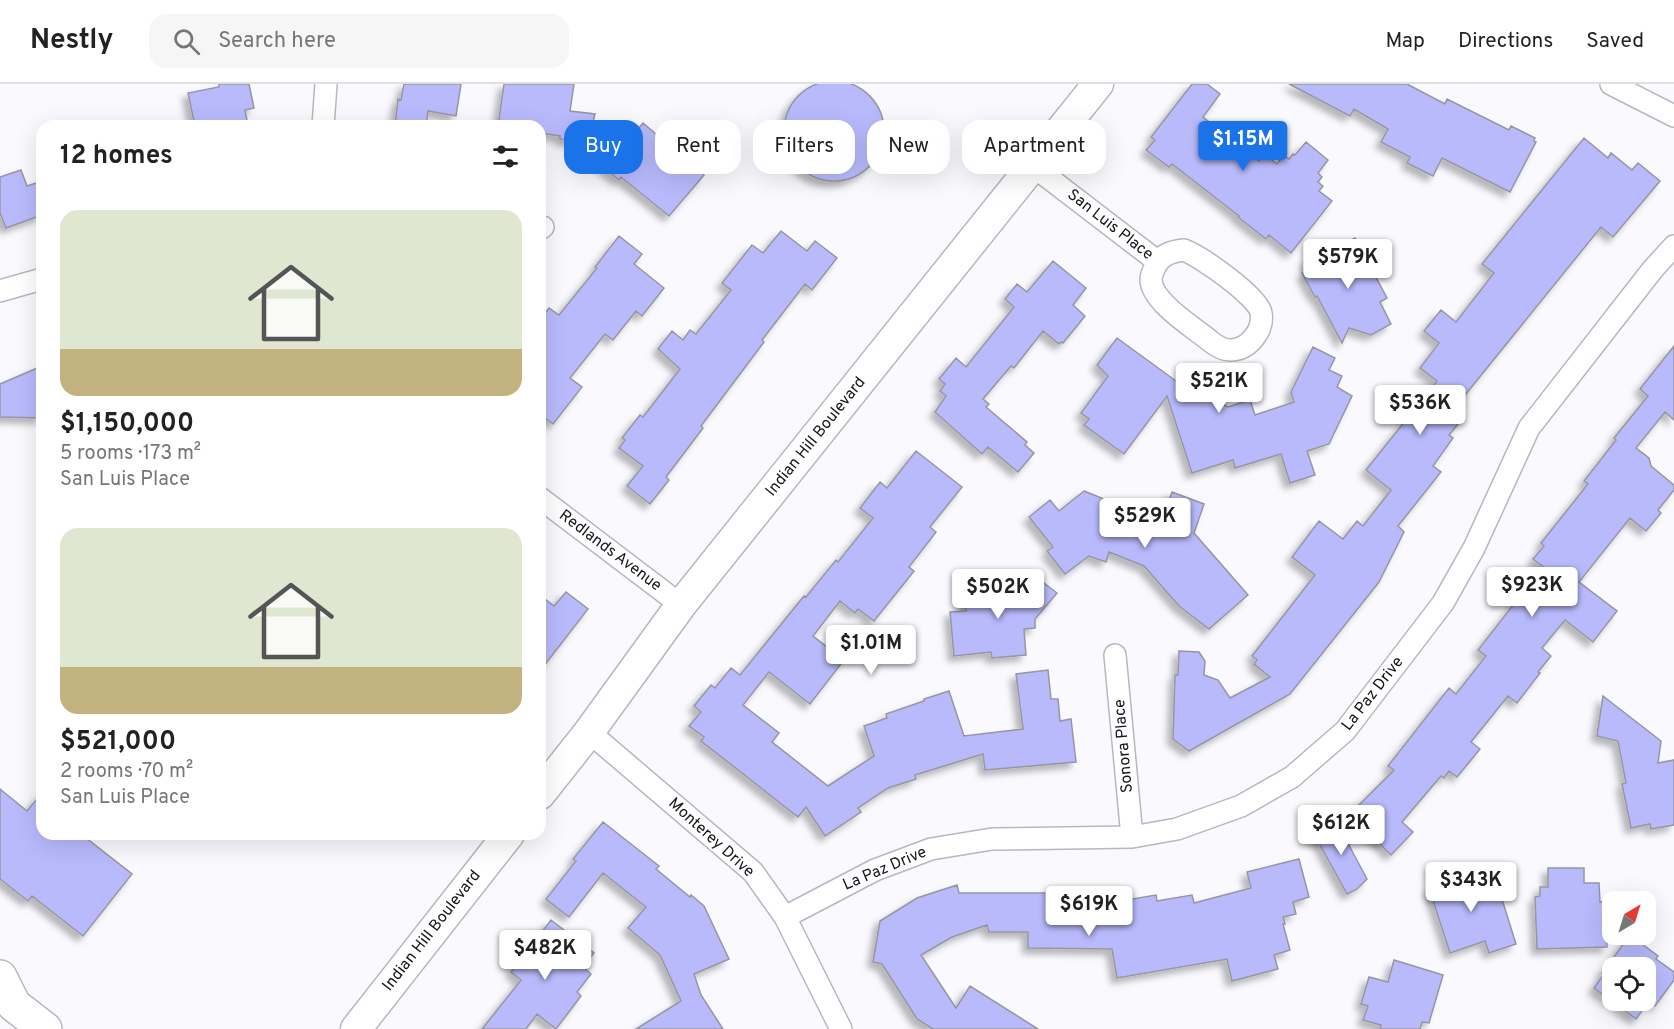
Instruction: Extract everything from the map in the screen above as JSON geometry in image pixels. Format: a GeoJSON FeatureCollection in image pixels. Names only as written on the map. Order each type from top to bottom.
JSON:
{"type":"FeatureCollection","features":[{"type":"Feature","properties":{"kind":"main road"},"geometry":{"type":"LineString","coordinates":[[5,995],[45,1029]]}},
{"type":"Feature","properties":{"kind":"street"},"geometry":{"type":"LineString","coordinates":[[323,120],[326,84]]}},
{"type":"Feature","properties":{"kind":"street","name":"Indian Hill Boulevard"},"geometry":{"type":"LineString","coordinates":[[1070,120],[1098,84]]}},
{"type":"Feature","properties":{"kind":"street"},"geometry":{"type":"LineString","coordinates":[[1613,85],[1674,116]]}},
{"type":"Feature","properties":{"kind":"street","name":"Indian Hill Boulevard"},"geometry":{"type":"LineString","coordinates":[[546,786],[589,732],[681,605],[1028,174]]}},
{"type":"Feature","properties":{"kind":"street","name":"San Luis Place"},"geometry":{"type":"LineString","coordinates":[[1044,174],[1157,261]]}},
{"type":"Feature","properties":{"kind":"street","name":"La Paz Drive"},"geometry":{"type":"LineString","coordinates":[[785,917],[875,870],[931,849],[992,839],[1132,837],[1177,829],[1240,806],[1292,777],[1346,731],[1443,603],[1474,548],[1529,428],[1653,269],[1674,246]]}},
{"type":"Feature","properties":{"kind":"street","name":"San Luis Place"},"geometry":{"type":"LineString","coordinates":[[1172,251],[1190,252],[1246,292],[1254,299],[1261,311],[1261,326],[1255,338],[1245,347],[1230,351],[1216,346],[1160,301],[1153,290],[1151,278],[1157,261],[1172,251]]}},
{"type":"Feature","properties":{"kind":"street"},"geometry":{"type":"LineString","coordinates":[[0,291],[36,281]]}},
{"type":"Feature","properties":{"kind":"street","name":"Redlands Avenue"},"geometry":{"type":"LineString","coordinates":[[546,503],[681,605]]}},
{"type":"Feature","properties":{"kind":"street","name":"Sonora Place"},"geometry":{"type":"LineString","coordinates":[[1115,655],[1132,837]]}},
{"type":"Feature","properties":{"kind":"street","name":"Monterey Drive"},"geometry":{"type":"LineString","coordinates":[[589,732],[753,872],[785,917],[841,1029]]}},
{"type":"Feature","properties":{"kind":"street","name":"Indian Hill Boulevard"},"geometry":{"type":"LineString","coordinates":[[356,1029],[504,840]]}},
{"type":"Feature","properties":{"kind":"building"},"geometry":{"type":"Polygon","coordinates":[[[834,81],[844,82],[862,90],[875,103],[883,120],[867,120],[867,168],[853,177],[834,181],[810,174],[855,174],[855,120],[785,120],[793,103],[806,90],[824,82],[834,81]]]}},
{"type":"Feature","properties":{"kind":"building"},"geometry":{"type":"Polygon","coordinates":[[[219,84],[249,84],[254,108],[245,110],[247,120],[194,120],[188,93],[219,87],[219,84]]]}},
{"type":"Feature","properties":{"kind":"building"},"geometry":{"type":"Polygon","coordinates":[[[404,84],[461,84],[456,116],[428,111],[427,120],[396,120],[398,99],[401,100],[404,84]]]}},
{"type":"Feature","properties":{"kind":"building"},"geometry":{"type":"Polygon","coordinates":[[[504,84],[574,84],[570,111],[595,114],[594,120],[564,120],[564,140],[560,139],[560,136],[546,134],[546,120],[499,120],[504,84]]]}},
{"type":"Feature","properties":{"kind":"building"},"geometry":{"type":"Polygon","coordinates":[[[1192,84],[1207,84],[1220,94],[1203,117],[1259,161],[1264,154],[1277,164],[1284,155],[1289,159],[1293,154],[1295,155],[1306,142],[1328,160],[1318,173],[1322,177],[1318,182],[1323,186],[1319,191],[1332,201],[1291,253],[1269,235],[1266,239],[1172,164],[1169,167],[1146,150],[1155,140],[1151,137],[1192,84]]]}},
{"type":"Feature","properties":{"kind":"building"},"geometry":{"type":"Polygon","coordinates":[[[1289,84],[1407,84],[1445,104],[1447,99],[1509,130],[1511,126],[1535,138],[1536,142],[1510,192],[1442,158],[1433,176],[1407,163],[1410,157],[1381,142],[1388,129],[1354,109],[1350,116],[1289,84]]]}},
{"type":"Feature","properties":{"kind":"building"},"geometry":{"type":"Polygon","coordinates":[[[643,123],[655,133],[655,174],[704,175],[669,216],[621,177],[619,180],[612,174],[643,174],[643,123]]]}},
{"type":"Feature","properties":{"kind":"building"},"geometry":{"type":"Polygon","coordinates":[[[1584,138],[1608,158],[1611,153],[1632,170],[1638,163],[1660,181],[1613,237],[1601,227],[1453,410],[1463,418],[1449,435],[1453,438],[1433,466],[1441,472],[1398,526],[1404,532],[1379,582],[1290,694],[1189,751],[1173,739],[1175,675],[1178,675],[1179,651],[1199,652],[1205,661],[1204,675],[1218,680],[1230,698],[1270,677],[1254,664],[1257,660],[1252,656],[1315,575],[1292,557],[1319,521],[1343,539],[1357,521],[1363,526],[1391,490],[1366,470],[1437,381],[1420,368],[1439,343],[1424,331],[1441,310],[1456,322],[1494,273],[1482,264],[1584,138]]]}},
{"type":"Feature","properties":{"kind":"building"},"geometry":{"type":"Polygon","coordinates":[[[21,170],[27,186],[36,183],[36,217],[6,228],[0,213],[0,177],[21,170]]]}},
{"type":"Feature","properties":{"kind":"building"},"geometry":{"type":"Polygon","coordinates":[[[781,231],[807,251],[815,241],[837,258],[812,290],[805,284],[762,340],[764,342],[701,426],[703,428],[666,477],[669,480],[650,504],[627,486],[643,466],[619,448],[625,440],[622,438],[640,415],[643,417],[680,369],[658,349],[672,331],[683,340],[690,330],[696,334],[731,290],[722,283],[752,245],[763,253],[781,231]]]}},
{"type":"Feature","properties":{"kind":"building"},"geometry":{"type":"Polygon","coordinates":[[[619,236],[642,254],[634,264],[664,288],[642,316],[636,311],[613,340],[605,334],[570,378],[582,387],[553,424],[546,419],[546,312],[549,308],[559,315],[597,268],[595,267],[619,236]]]}},
{"type":"Feature","properties":{"kind":"building"},"geometry":{"type":"Polygon","coordinates":[[[1355,238],[1387,298],[1380,302],[1391,324],[1371,335],[1349,328],[1342,343],[1302,273],[1311,268],[1304,263],[1355,238]]]}},
{"type":"Feature","properties":{"kind":"building"},"geometry":{"type":"Polygon","coordinates":[[[1053,261],[1086,288],[1073,305],[1085,316],[1063,343],[1059,344],[1043,331],[1014,368],[1011,366],[983,399],[989,404],[986,407],[1027,442],[1025,445],[1034,453],[1018,472],[988,447],[982,454],[935,412],[946,396],[940,391],[945,384],[939,379],[956,358],[966,367],[1014,307],[1005,299],[1017,284],[1027,292],[1053,261]]]}},
{"type":"Feature","properties":{"kind":"building"},"geometry":{"type":"Polygon","coordinates":[[[1117,338],[1187,389],[1189,386],[1228,407],[1250,400],[1255,415],[1294,402],[1291,392],[1313,347],[1335,358],[1329,370],[1342,376],[1337,387],[1352,396],[1329,444],[1307,451],[1315,475],[1290,483],[1281,454],[1235,468],[1233,460],[1192,473],[1167,396],[1124,454],[1084,425],[1089,419],[1081,413],[1108,376],[1097,365],[1117,338]]]}},
{"type":"Feature","properties":{"kind":"building"},"geometry":{"type":"Polygon","coordinates":[[[1674,346],[1674,420],[1665,412],[1636,448],[1649,458],[1651,466],[1674,485],[1674,490],[1658,510],[1661,513],[1646,531],[1630,518],[1579,582],[1617,611],[1593,642],[1565,620],[1542,648],[1551,656],[1538,672],[1540,673],[1517,703],[1508,696],[1471,742],[1480,749],[1457,777],[1449,771],[1444,778],[1441,776],[1402,822],[1413,832],[1391,855],[1350,814],[1394,770],[1388,766],[1449,688],[1456,694],[1486,656],[1478,650],[1517,600],[1521,603],[1547,570],[1533,559],[1544,546],[1541,543],[1588,484],[1584,481],[1616,440],[1614,438],[1648,396],[1640,389],[1674,346]]]}},
{"type":"Feature","properties":{"kind":"building"},"geometry":{"type":"Polygon","coordinates":[[[36,369],[36,418],[0,417],[0,384],[36,369]]]}},
{"type":"Feature","properties":{"kind":"building"},"geometry":{"type":"Polygon","coordinates":[[[916,451],[962,487],[930,527],[936,532],[909,567],[914,571],[874,621],[858,609],[855,613],[840,601],[813,636],[844,660],[810,704],[769,672],[743,705],[779,733],[772,742],[828,786],[874,756],[864,726],[887,718],[886,714],[949,691],[964,736],[1023,729],[1016,674],[1048,670],[1051,699],[1058,699],[1060,721],[1071,719],[1076,762],[985,770],[983,754],[915,775],[916,779],[888,788],[858,808],[861,812],[825,836],[806,807],[798,817],[701,741],[704,737],[689,726],[701,712],[694,706],[711,685],[715,688],[731,668],[740,675],[804,596],[806,597],[836,560],[838,562],[873,518],[860,508],[880,482],[887,488],[916,451]]]}},
{"type":"Feature","properties":{"kind":"building"},"geometry":{"type":"Polygon","coordinates":[[[1084,491],[1161,522],[1172,492],[1204,504],[1194,533],[1248,595],[1209,629],[1179,606],[1144,566],[1109,552],[1106,562],[1089,556],[1065,574],[1047,551],[1053,547],[1029,517],[1050,500],[1059,511],[1084,491]]]}},
{"type":"Feature","properties":{"kind":"building"},"geometry":{"type":"Polygon","coordinates":[[[1044,583],[1057,593],[1035,619],[1035,628],[1024,629],[1026,655],[992,658],[991,652],[954,656],[950,612],[966,611],[964,591],[1044,583]]]}},
{"type":"Feature","properties":{"kind":"building"},"geometry":{"type":"Polygon","coordinates":[[[566,592],[588,609],[546,663],[546,600],[554,606],[566,592]]]}},
{"type":"Feature","properties":{"kind":"building"},"geometry":{"type":"Polygon","coordinates":[[[1603,696],[1661,741],[1658,763],[1674,760],[1674,825],[1651,829],[1650,824],[1631,828],[1622,784],[1626,783],[1618,741],[1597,736],[1603,696]]]}},
{"type":"Feature","properties":{"kind":"building"},"geometry":{"type":"Polygon","coordinates":[[[0,789],[27,811],[36,800],[36,840],[89,840],[132,874],[83,936],[32,896],[28,901],[0,879],[0,789]]]}},
{"type":"Feature","properties":{"kind":"building"},"geometry":{"type":"Polygon","coordinates":[[[1335,819],[1367,879],[1357,889],[1347,894],[1313,832],[1335,819]]]}},
{"type":"Feature","properties":{"kind":"building"},"geometry":{"type":"Polygon","coordinates":[[[603,822],[659,866],[656,869],[704,906],[729,959],[694,974],[701,995],[723,1029],[636,1029],[681,1001],[660,955],[628,928],[646,907],[603,873],[569,917],[546,899],[576,861],[573,859],[603,822]]]}},
{"type":"Feature","properties":{"kind":"building"},"geometry":{"type":"Polygon","coordinates":[[[1299,859],[1309,897],[1293,902],[1296,914],[1283,917],[1290,950],[1274,955],[1278,969],[1232,981],[1227,959],[1117,978],[1112,949],[1028,948],[1028,932],[989,932],[987,925],[952,937],[921,955],[956,1008],[970,986],[1038,1029],[933,1029],[917,1019],[882,964],[873,962],[880,921],[917,898],[957,885],[959,893],[1091,893],[1091,906],[1156,895],[1157,901],[1192,895],[1194,903],[1251,888],[1247,872],[1299,859]]]}},
{"type":"Feature","properties":{"kind":"building"},"geometry":{"type":"Polygon","coordinates":[[[1451,863],[1460,890],[1496,880],[1516,944],[1489,953],[1485,941],[1450,953],[1429,888],[1438,885],[1433,869],[1451,863]]]}},
{"type":"Feature","properties":{"kind":"building"},"geometry":{"type":"Polygon","coordinates":[[[1548,868],[1584,868],[1584,883],[1599,883],[1600,902],[1602,902],[1602,945],[1607,945],[1607,947],[1537,949],[1535,897],[1540,896],[1540,887],[1548,887],[1548,868]]]}},
{"type":"Feature","properties":{"kind":"building"},"geometry":{"type":"Polygon","coordinates":[[[551,920],[594,953],[583,967],[591,974],[577,992],[581,996],[556,1029],[537,1014],[526,1029],[482,1029],[521,980],[511,972],[551,920]]]}},
{"type":"Feature","properties":{"kind":"building"},"geometry":{"type":"Polygon","coordinates":[[[1623,945],[1643,945],[1658,956],[1656,959],[1656,957],[1614,957],[1623,945]]]}},
{"type":"Feature","properties":{"kind":"building"},"geometry":{"type":"Polygon","coordinates":[[[1656,959],[1674,972],[1674,980],[1656,1005],[1656,959]]]}},
{"type":"Feature","properties":{"kind":"building"},"geometry":{"type":"Polygon","coordinates":[[[1394,960],[1443,975],[1429,1023],[1422,1022],[1420,1029],[1380,1029],[1381,1025],[1363,1020],[1368,1006],[1361,1004],[1369,977],[1388,982],[1394,960]]]}},
{"type":"Feature","properties":{"kind":"building"},"geometry":{"type":"Polygon","coordinates":[[[1602,977],[1602,994],[1594,988],[1602,977]]]}},
{"type":"Feature","properties":{"kind":"building"},"geometry":{"type":"Polygon","coordinates":[[[1625,1011],[1642,1011],[1636,1019],[1625,1011]]]}}]}
